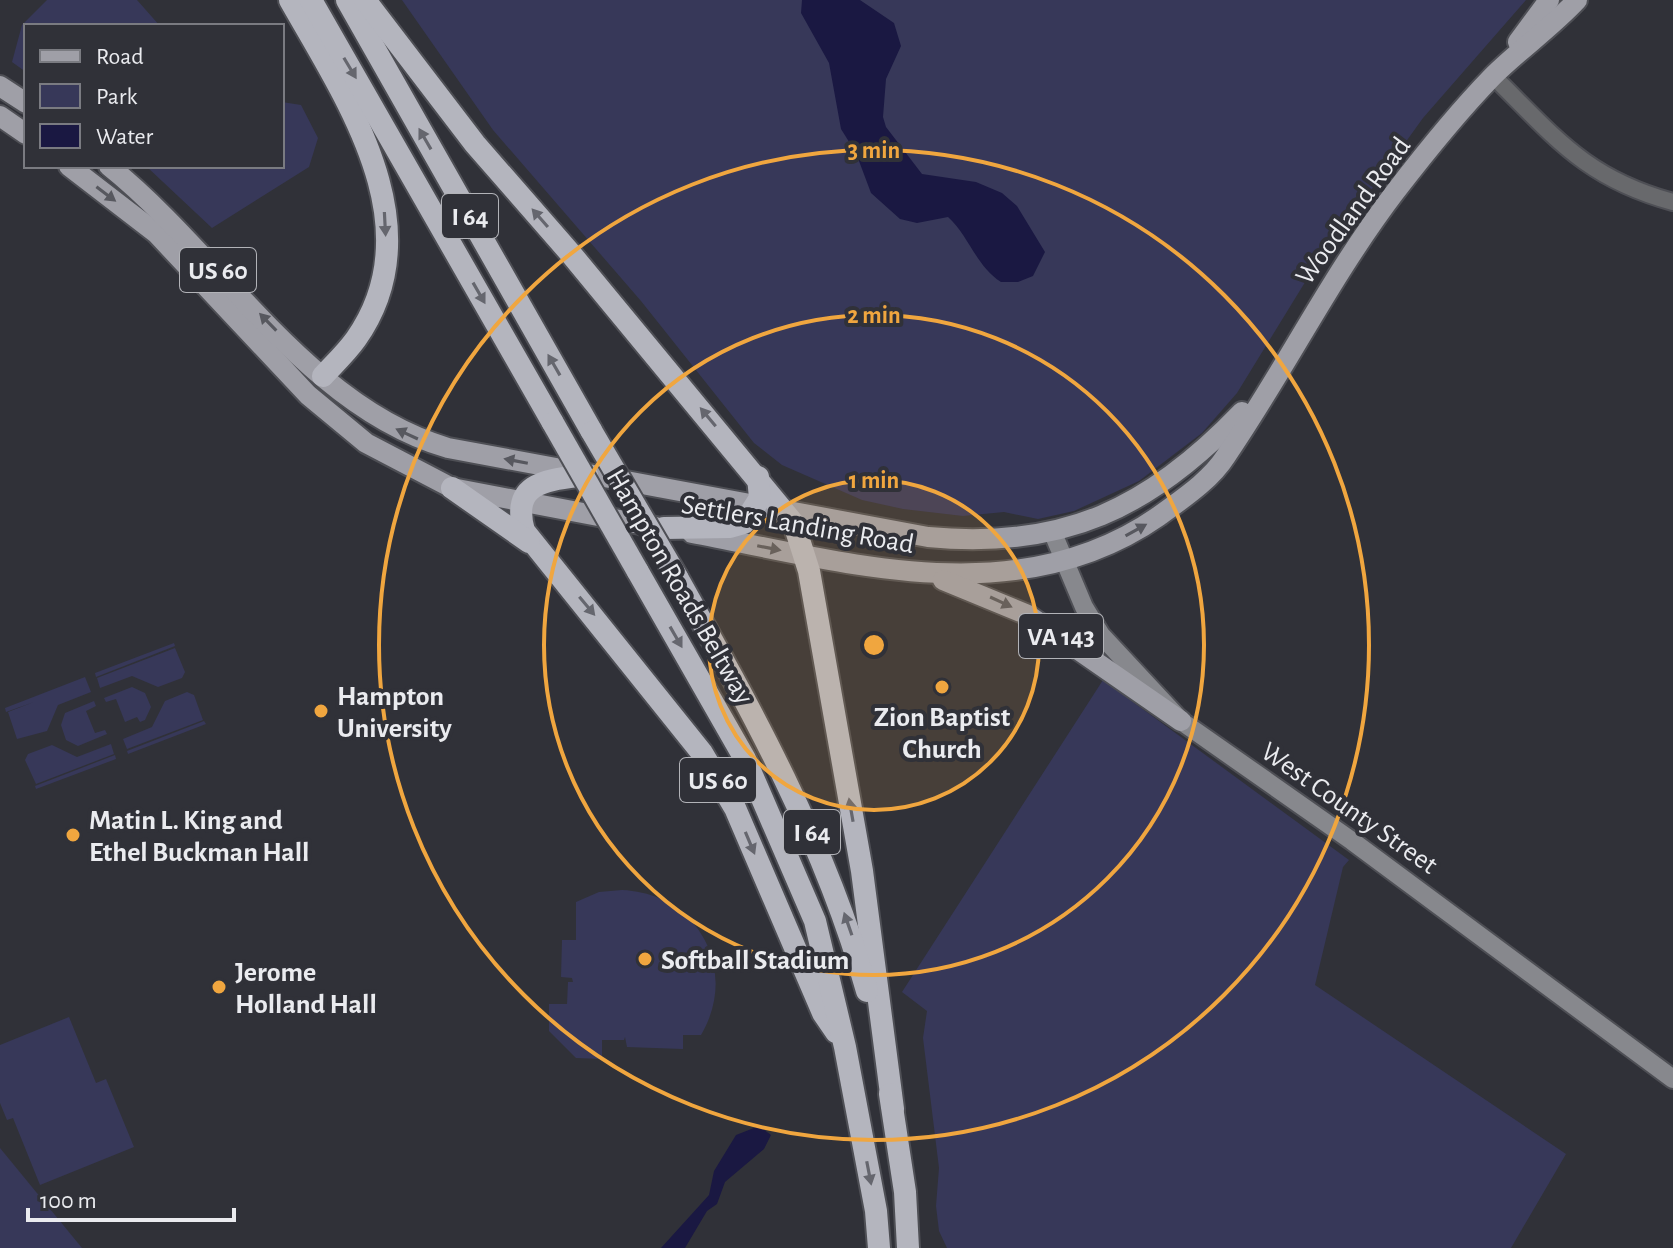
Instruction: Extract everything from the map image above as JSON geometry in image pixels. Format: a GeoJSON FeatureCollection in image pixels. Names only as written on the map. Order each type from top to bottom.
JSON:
{"type":"FeatureCollection","features":[{"type":"Feature","properties":{"kind":"highway"},"geometry":{"type":"LineString","coordinates":[[290,0],[366,137],[377,167],[386,224],[380,284],[370,314],[356,339],[323,376]]}},
{"type":"Feature","properties":{"kind":"highway","name":"Hampton Roads Beltway"},"geometry":{"type":"LineString","coordinates":[[311,0],[745,759],[777,827],[815,921],[845,1047],[876,1211],[879,1248]]}},
{"type":"Feature","properties":{"kind":"highway","name":"Hampton Roads Beltway"},"geometry":{"type":"LineString","coordinates":[[347,0],[677,577],[763,734],[821,853],[856,952],[893,1109],[905,1192],[908,1248]]}},
{"type":"Feature","properties":{"kind":"highway"},"geometry":{"type":"LineString","coordinates":[[365,0],[475,144],[788,512],[805,554],[862,871],[893,1109]]}},
{"type":"Feature","properties":{"kind":"highway"},"geometry":{"type":"LineString","coordinates":[[536,547],[524,531],[523,503],[538,483],[587,475]]}},
{"type":"Feature","properties":{"kind":"highway"},"geometry":{"type":"LineString","coordinates":[[664,528],[739,526],[757,506],[758,477]]}},
{"type":"Feature","properties":{"kind":"highway","name":"US 60"},"geometry":{"type":"LineString","coordinates":[[452,488],[536,547],[590,610],[702,753],[735,808],[823,1013],[845,1047]]}},
{"type":"Feature","properties":{"kind":"main road","name":"Woodland Road"},"geometry":{"type":"LineString","coordinates":[[1065,562],[1141,528],[1207,478],[1225,459],[1317,304],[1395,193],[1493,76],[1549,0]]}},
{"type":"Feature","properties":{"kind":"main road","name":"Woodland Road"},"geometry":{"type":"LineString","coordinates":[[1493,76],[1577,0]]}},
{"type":"Feature","properties":{"kind":"main road"},"geometry":{"type":"LineString","coordinates":[[0,86],[24,102]]}},
{"type":"Feature","properties":{"kind":"main road"},"geometry":{"type":"LineString","coordinates":[[0,116],[24,133]]}},
{"type":"Feature","properties":{"kind":"main road","name":"Settlers Landing Road"},"geometry":{"type":"LineString","coordinates":[[72,168],[156,233],[308,395],[366,443],[452,488],[928,574],[994,574],[1065,562]]}},
{"type":"Feature","properties":{"kind":"main road","name":"Settlers Landing Road"},"geometry":{"type":"LineString","coordinates":[[111,168],[172,222],[323,376],[369,413],[413,438],[587,475],[955,539],[1011,538],[1052,531]]}},
{"type":"Feature","properties":{"kind":"main road"},"geometry":{"type":"LineString","coordinates":[[308,395],[323,376]]}},
{"type":"Feature","properties":{"kind":"main road","name":"Woodland Road"},"geometry":{"type":"LineString","coordinates":[[1052,531],[1111,511],[1174,477],[1267,386]]}},
{"type":"Feature","properties":{"kind":"main road","name":"West County Street"},"geometry":{"type":"LineString","coordinates":[[1052,531],[1084,607],[1112,651],[1181,721],[1352,841],[1673,1079]]}},
{"type":"Feature","properties":{"kind":"main road","name":"VA 143"},"geometry":{"type":"LineString","coordinates":[[928,574],[1028,615],[1181,721]]}},
{"type":"Feature","properties":{"kind":"street"},"geometry":{"type":"LineString","coordinates":[[1493,76],[1562,144],[1599,173],[1630,189],[1673,202]]}},
{"type":"Feature","properties":{"kind":"green space"},"geometry":{"type":"Polygon","coordinates":[[[47,0],[137,0],[158,24],[24,24],[24,71],[12,62],[22,25],[47,0]]]}},
{"type":"Feature","properties":{"kind":"green space"},"geometry":{"type":"Polygon","coordinates":[[[402,0],[1526,0],[1423,118],[1307,279],[1237,393],[1202,433],[1139,481],[1074,511],[1038,519],[1004,512],[963,516],[903,509],[862,500],[782,465],[754,443],[641,301],[493,130],[402,0]]]}},
{"type":"Feature","properties":{"kind":"green space"},"geometry":{"type":"Polygon","coordinates":[[[284,102],[301,105],[318,138],[309,167],[212,228],[148,168],[284,168],[284,102]]]}},
{"type":"Feature","properties":{"kind":"green space"},"geometry":{"type":"Polygon","coordinates":[[[174,643],[175,646],[96,677],[95,673],[174,643]]]}},
{"type":"Feature","properties":{"kind":"green space"},"geometry":{"type":"Polygon","coordinates":[[[175,648],[185,672],[182,678],[158,687],[132,676],[100,688],[97,678],[175,648]]]}},
{"type":"Feature","properties":{"kind":"green space"},"geometry":{"type":"Polygon","coordinates":[[[85,677],[91,692],[58,705],[47,731],[17,739],[8,712],[34,702],[6,712],[5,708],[85,677]]]}},
{"type":"Feature","properties":{"kind":"green space"},"geometry":{"type":"Polygon","coordinates":[[[1103,680],[1349,860],[1343,867],[1315,985],[1566,1154],[1511,1248],[947,1248],[939,1231],[936,1206],[939,1168],[923,1038],[927,1011],[902,992],[1103,680]]]}},
{"type":"Feature","properties":{"kind":"green space"},"geometry":{"type":"Polygon","coordinates":[[[132,687],[145,693],[151,707],[145,720],[140,722],[137,717],[125,722],[116,699],[106,702],[104,698],[132,687]]]}},
{"type":"Feature","properties":{"kind":"green space"},"geometry":{"type":"Polygon","coordinates":[[[187,692],[194,695],[203,720],[127,749],[123,739],[152,727],[165,701],[187,692]]]}},
{"type":"Feature","properties":{"kind":"green space"},"geometry":{"type":"Polygon","coordinates":[[[94,701],[96,706],[86,711],[95,733],[105,730],[107,734],[78,746],[66,740],[61,725],[65,713],[94,701]]]}},
{"type":"Feature","properties":{"kind":"green space"},"geometry":{"type":"Polygon","coordinates":[[[204,721],[206,724],[128,754],[127,751],[204,721]]]}},
{"type":"Feature","properties":{"kind":"green space"},"geometry":{"type":"Polygon","coordinates":[[[111,744],[114,754],[36,784],[25,760],[28,754],[52,745],[77,757],[111,744]]]}},
{"type":"Feature","properties":{"kind":"green space"},"geometry":{"type":"Polygon","coordinates":[[[115,755],[116,759],[36,789],[35,786],[115,755]]]}},
{"type":"Feature","properties":{"kind":"green space","name":"Softball Stadium"},"geometry":{"type":"Polygon","coordinates":[[[622,890],[649,894],[671,905],[690,920],[704,939],[713,961],[716,985],[712,1010],[701,1035],[683,1035],[683,1049],[627,1047],[625,1037],[624,1040],[602,1040],[602,1059],[576,1058],[549,1031],[549,1004],[567,1004],[568,982],[573,982],[572,978],[561,977],[562,940],[576,940],[576,902],[599,892],[622,890]]]}},
{"type":"Feature","properties":{"kind":"green space"},"geometry":{"type":"Polygon","coordinates":[[[69,1017],[96,1083],[106,1079],[134,1147],[40,1185],[13,1118],[7,1120],[0,1103],[0,1045],[69,1017]]]}},
{"type":"Feature","properties":{"kind":"green space"},"geometry":{"type":"Polygon","coordinates":[[[0,1148],[82,1248],[0,1248],[0,1148]]]}},
{"type":"Feature","properties":{"kind":"water"},"geometry":{"type":"Polygon","coordinates":[[[802,0],[860,0],[894,23],[901,46],[886,79],[883,117],[886,127],[922,174],[976,182],[1002,193],[1017,206],[1045,252],[1033,276],[1018,282],[1001,282],[985,268],[948,217],[917,223],[900,219],[871,193],[856,153],[841,129],[829,63],[801,13],[802,0]]]}},
{"type":"Feature","properties":{"kind":"water"},"geometry":{"type":"Polygon","coordinates":[[[759,1126],[771,1135],[764,1149],[725,1182],[717,1204],[707,1211],[685,1248],[661,1248],[709,1195],[714,1171],[736,1135],[759,1126]]]}},
{"type":"Feature","properties":{"kind":"place","name":"Zion Baptist Church"},"geometry":{"type":"Point","coordinates":[942,687]}},
{"type":"Feature","properties":{"kind":"place","name":"Hampton University"},"geometry":{"type":"Point","coordinates":[321,711]}},
{"type":"Feature","properties":{"kind":"place","name":"Matin L. King and Ethel Buckman Hall"},"geometry":{"type":"Point","coordinates":[73,835]}},
{"type":"Feature","properties":{"kind":"place","name":"Softball Stadium"},"geometry":{"type":"Point","coordinates":[645,959]}},
{"type":"Feature","properties":{"kind":"place","name":"Jerome Holland Hall"},"geometry":{"type":"Point","coordinates":[219,987]}}]}
